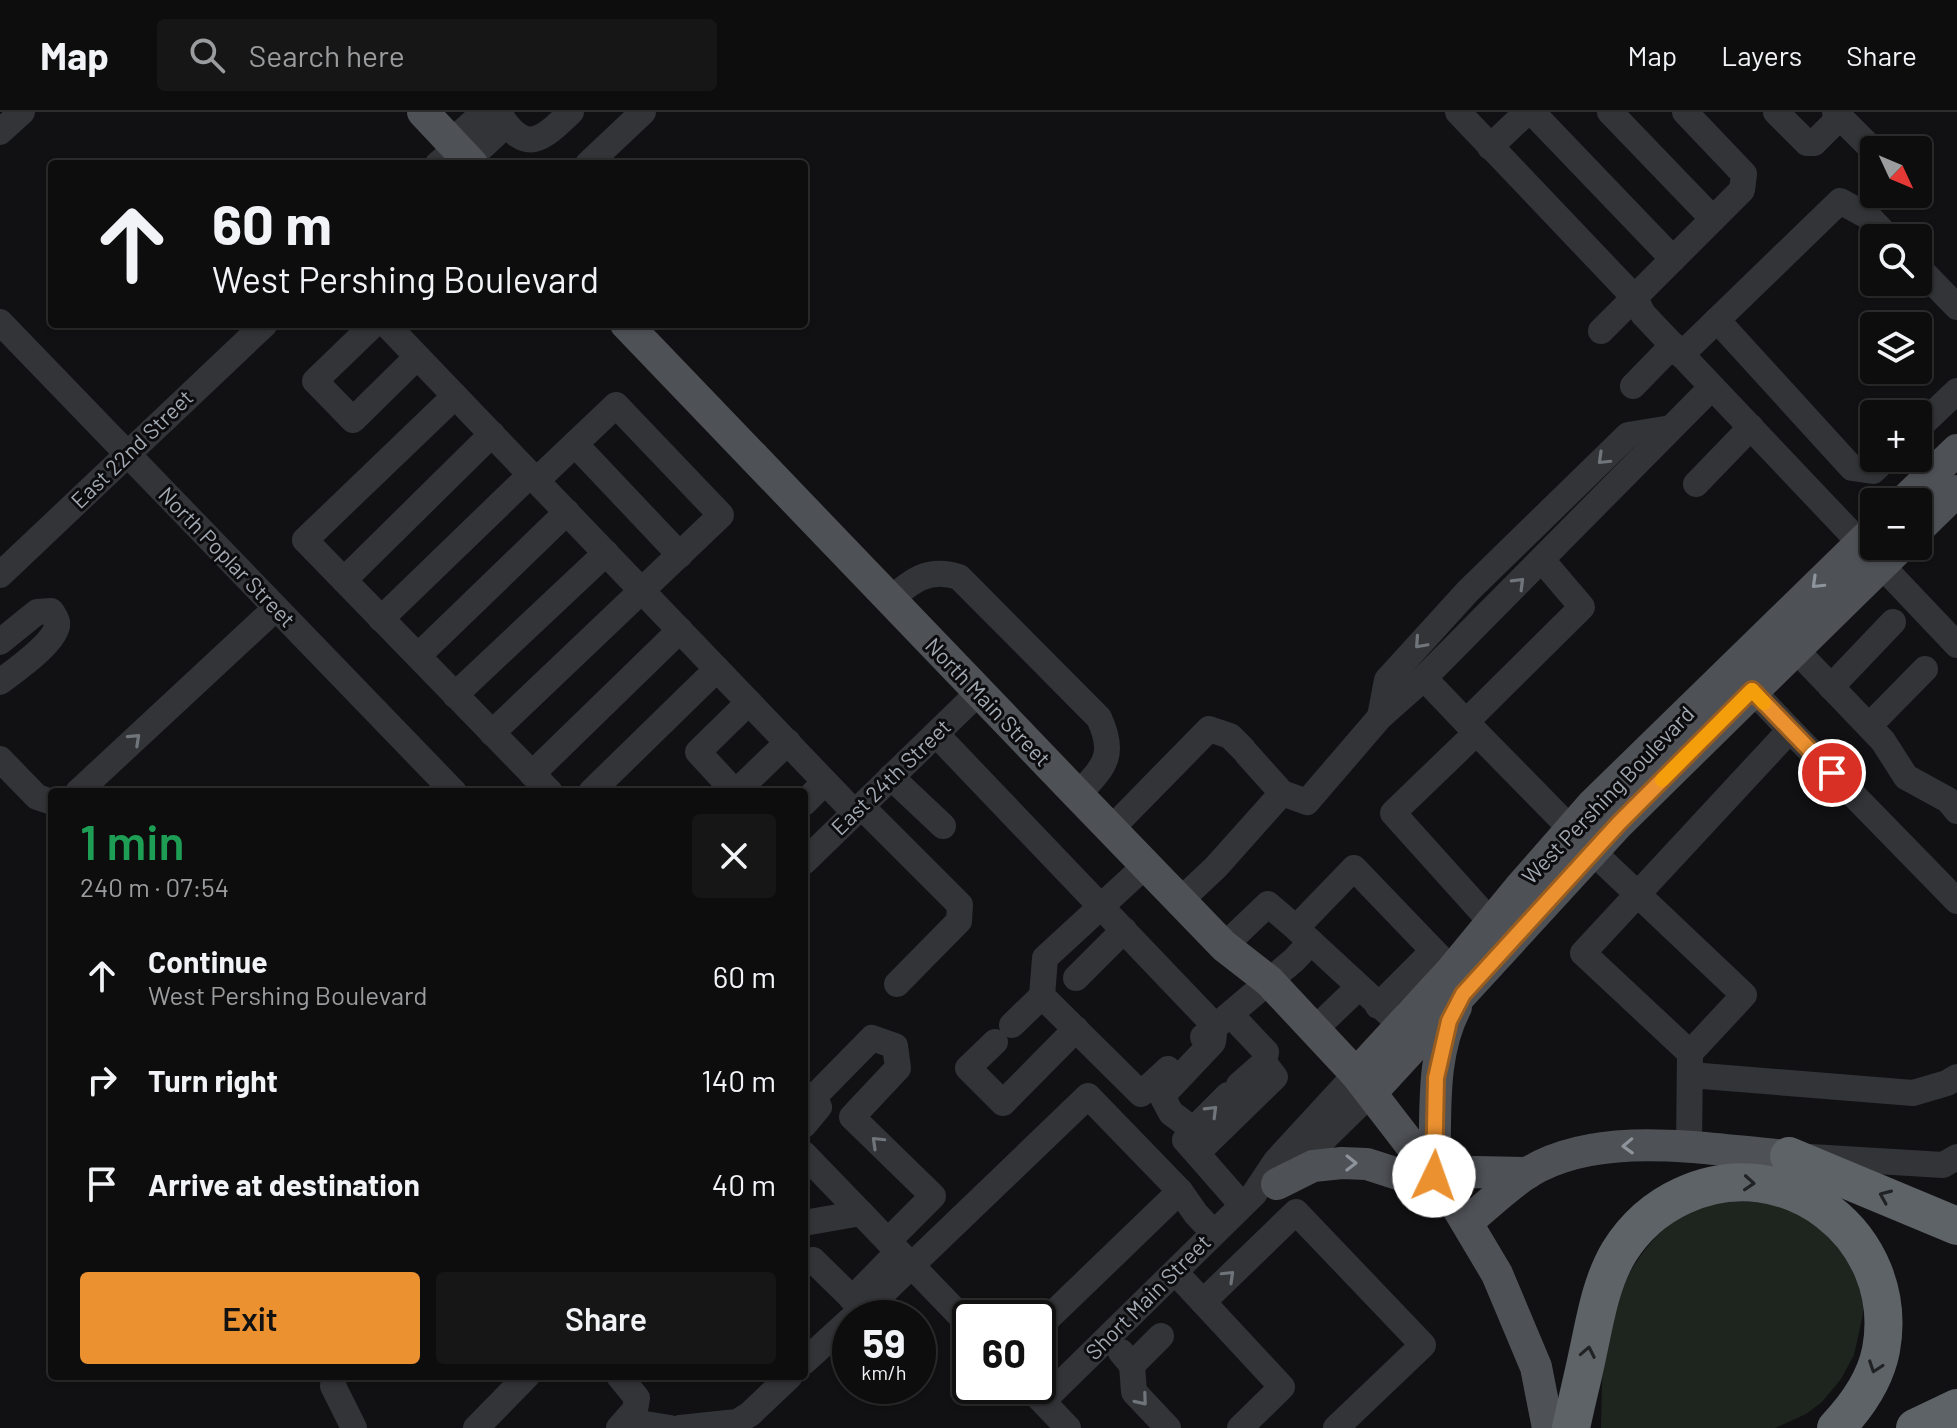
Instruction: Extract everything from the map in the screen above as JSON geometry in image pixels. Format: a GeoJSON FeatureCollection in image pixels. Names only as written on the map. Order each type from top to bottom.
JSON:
{"type":"FeatureCollection","features":[{"type":"Feature","properties":{"kind":"highway"},"geometry":{"type":"LineString","coordinates":[[1789,1156],[1957,1226]]}},
{"type":"Feature","properties":{"kind":"highway"},"geometry":{"type":"LineString","coordinates":[[1571,1428],[1595,1314],[1619,1253],[1648,1218],[1672,1201],[1713,1185],[1739,1182],[1771,1185],[1800,1194],[1822,1206],[1855,1238],[1875,1275],[1882,1305],[1881,1350],[1867,1388],[1836,1428]]}},
{"type":"Feature","properties":{"kind":"highway"},"geometry":{"type":"LineString","coordinates":[[1915,1428],[1957,1408]]}},
{"type":"Feature","properties":{"kind":"main road"},"geometry":{"type":"LineString","coordinates":[[423,112],[457,156]]}},
{"type":"Feature","properties":{"kind":"main road","name":"North Main Street"},"geometry":{"type":"LineString","coordinates":[[630,328],[1224,946],[1269,981],[1369,1083],[1467,1222],[1497,1274],[1528,1345],[1548,1428]]}},
{"type":"Feature","properties":{"kind":"main road"},"geometry":{"type":"LineString","coordinates":[[1918,488],[1957,450]]}},
{"type":"Feature","properties":{"kind":"main road"},"geometry":{"type":"LineString","coordinates":[[1932,515],[1957,491]]}},
{"type":"Feature","properties":{"kind":"main road","name":"West Pershing Boulevard"},"geometry":{"type":"LineString","coordinates":[[1369,1083],[1390,1015],[1449,971],[1582,840],[1860,543]]}},
{"type":"Feature","properties":{"kind":"main road","name":"West Pershing Boulevard"},"geometry":{"type":"LineString","coordinates":[[1369,1083],[1449,971],[1492,923],[1752,690],[1887,560]]}},
{"type":"Feature","properties":{"kind":"main road"},"geometry":{"type":"LineString","coordinates":[[1434,1176],[1436,1078],[1449,1021],[1449,971]]}},
{"type":"Feature","properties":{"kind":"main road"},"geometry":{"type":"LineString","coordinates":[[1467,1222],[1528,1173],[1567,1156],[1609,1147],[1689,1148],[1789,1156]]}},
{"type":"Feature","properties":{"kind":"main road"},"geometry":{"type":"LineString","coordinates":[[1258,1194],[1313,1166],[1342,1163],[1367,1164],[1398,1174],[1434,1176],[1475,1172],[1528,1173]]}},
{"type":"Feature","properties":{"kind":"street"},"geometry":{"type":"LineString","coordinates":[[0,132],[22,112]]}},
{"type":"Feature","properties":{"kind":"street"},"geometry":{"type":"LineString","coordinates":[[457,156],[481,115],[501,113],[512,133],[522,140],[533,140],[555,127],[571,112]]}},
{"type":"Feature","properties":{"kind":"street"},"geometry":{"type":"LineString","coordinates":[[592,160],[643,112]]}},
{"type":"Feature","properties":{"kind":"street"},"geometry":{"type":"LineString","coordinates":[[1458,112],[1635,298],[1643,314],[1712,387],[1820,499],[1860,530]]}},
{"type":"Feature","properties":{"kind":"street"},"geometry":{"type":"LineString","coordinates":[[1490,147],[1529,112],[1673,259]]}},
{"type":"Feature","properties":{"kind":"street"},"geometry":{"type":"LineString","coordinates":[[1610,112],[1713,219]]}},
{"type":"Feature","properties":{"kind":"street"},"geometry":{"type":"LineString","coordinates":[[1601,331],[1742,190],[1744,174],[1685,112]]}},
{"type":"Feature","properties":{"kind":"street"},"geometry":{"type":"LineString","coordinates":[[1776,112],[1807,143],[1814,143],[1838,114],[1860,137]]}},
{"type":"Feature","properties":{"kind":"street"},"geometry":{"type":"LineString","coordinates":[[1633,386],[1717,320],[1840,201],[1876,224]]}},
{"type":"Feature","properties":{"kind":"street"},"geometry":{"type":"LineString","coordinates":[[1932,281],[1957,307]]}},
{"type":"Feature","properties":{"kind":"street"},"geometry":{"type":"LineString","coordinates":[[1717,320],[1852,468],[1860,469]]}},
{"type":"Feature","properties":{"kind":"street","name":"North Poplar Street"},"geometry":{"type":"LineString","coordinates":[[0,322],[450,788]]}},
{"type":"Feature","properties":{"kind":"street","name":"East 22nd Street"},"geometry":{"type":"LineString","coordinates":[[0,575],[261,328]]}},
{"type":"Feature","properties":{"kind":"street"},"geometry":{"type":"LineString","coordinates":[[370,328],[315,381],[353,420],[417,357]]}},
{"type":"Feature","properties":{"kind":"street"},"geometry":{"type":"LineString","coordinates":[[390,328],[825,782],[960,905],[959,921],[897,984]]}},
{"type":"Feature","properties":{"kind":"street"},"geometry":{"type":"LineString","coordinates":[[1111,829],[1209,729],[1230,736],[1282,793],[1307,802],[1380,717],[1424,678],[1712,387]]}},
{"type":"Feature","properties":{"kind":"street"},"geometry":{"type":"LineString","coordinates":[[1932,415],[1957,391]]}},
{"type":"Feature","properties":{"kind":"street"},"geometry":{"type":"LineString","coordinates":[[455,396],[305,540],[541,783],[680,630]]}},
{"type":"Feature","properties":{"kind":"street"},"geometry":{"type":"LineString","coordinates":[[381,619],[616,405],[721,515],[492,733]]}},
{"type":"Feature","properties":{"kind":"street"},"geometry":{"type":"LineString","coordinates":[[1696,484],[1751,427]]}},
{"type":"Feature","properties":{"kind":"street"},"geometry":{"type":"LineString","coordinates":[[1380,717],[1387,680],[1468,591],[1628,435],[1671,428]]}},
{"type":"Feature","properties":{"kind":"street"},"geometry":{"type":"LineString","coordinates":[[344,580],[492,434]]}},
{"type":"Feature","properties":{"kind":"street"},"geometry":{"type":"LineString","coordinates":[[575,444],[680,555]]}},
{"type":"Feature","properties":{"kind":"street"},"geometry":{"type":"LineString","coordinates":[[1820,499],[1852,468]]}},
{"type":"Feature","properties":{"kind":"street"},"geometry":{"type":"LineString","coordinates":[[418,656],[567,512]]}},
{"type":"Feature","properties":{"kind":"street"},"geometry":{"type":"LineString","coordinates":[[455,695],[606,553]]}},
{"type":"Feature","properties":{"kind":"street"},"geometry":{"type":"LineString","coordinates":[[1492,923],[1393,813],[1582,607],[1542,560]]}},
{"type":"Feature","properties":{"kind":"street"},"geometry":{"type":"LineString","coordinates":[[1894,560],[1957,645]]}},
{"type":"Feature","properties":{"kind":"street"},"geometry":{"type":"LineString","coordinates":[[889,601],[911,580],[921,576],[946,573],[959,577],[1099,718],[1106,732],[1108,754],[1102,768],[1078,795]]}},
{"type":"Feature","properties":{"kind":"street"},"geometry":{"type":"LineString","coordinates":[[82,788],[276,608]]}},
{"type":"Feature","properties":{"kind":"street"},"geometry":{"type":"LineString","coordinates":[[0,642],[37,612],[51,611],[57,621],[57,632],[43,647],[0,682]]}},
{"type":"Feature","properties":{"kind":"street"},"geometry":{"type":"LineString","coordinates":[[1831,687],[1893,622]]}},
{"type":"Feature","properties":{"kind":"street"},"geometry":{"type":"LineString","coordinates":[[1795,649],[1883,741],[1906,777],[1948,800],[1957,811]]}},
{"type":"Feature","properties":{"kind":"street"},"geometry":{"type":"LineString","coordinates":[[595,788],[717,669]]}},
{"type":"Feature","properties":{"kind":"street"},"geometry":{"type":"LineString","coordinates":[[1869,726],[1925,669]]}},
{"type":"Feature","properties":{"kind":"street"},"geometry":{"type":"LineString","coordinates":[[1424,678],[1582,840],[1744,995],[1690,1064],[1689,1148]]}},
{"type":"Feature","properties":{"kind":"street"},"geometry":{"type":"LineString","coordinates":[[1752,690],[1957,901]]}},
{"type":"Feature","properties":{"kind":"street","name":"East 24th Street"},"geometry":{"type":"LineString","coordinates":[[808,858],[979,692]]}},
{"type":"Feature","properties":{"kind":"street"},"geometry":{"type":"LineString","coordinates":[[731,788],[698,752],[749,702]]}},
{"type":"Feature","properties":{"kind":"street"},"geometry":{"type":"LineString","coordinates":[[1790,730],[1583,953],[1690,1064],[1913,1093],[1957,1077]]}},
{"type":"Feature","properties":{"kind":"street"},"geometry":{"type":"LineString","coordinates":[[936,734],[1124,930],[1223,1020],[1266,1052],[1264,1063],[1199,1124],[1190,1127],[1171,1113],[1162,1096],[1213,1042],[1223,1020]]}},
{"type":"Feature","properties":{"kind":"street"},"geometry":{"type":"LineString","coordinates":[[739,788],[788,742]]}},
{"type":"Feature","properties":{"kind":"street"},"geometry":{"type":"LineString","coordinates":[[0,759],[44,799]]}},
{"type":"Feature","properties":{"kind":"street"},"geometry":{"type":"LineString","coordinates":[[891,777],[943,826]]}},
{"type":"Feature","properties":{"kind":"street"},"geometry":{"type":"LineString","coordinates":[[808,799],[825,782]]}},
{"type":"Feature","properties":{"kind":"street"},"geometry":{"type":"LineString","coordinates":[[1181,900],[1216,867],[1282,793]]}},
{"type":"Feature","properties":{"kind":"street"},"geometry":{"type":"LineString","coordinates":[[1076,1029],[1003,1103],[968,1068],[1042,996],[1045,958],[1146,865]]}},
{"type":"Feature","properties":{"kind":"street"},"geometry":{"type":"LineString","coordinates":[[1141,1094],[1294,960],[1303,935],[1354,868],[1449,971]]}},
{"type":"Feature","properties":{"kind":"street"},"geometry":{"type":"LineString","coordinates":[[1224,946],[1268,904],[1390,1015]]}},
{"type":"Feature","properties":{"kind":"street"},"geometry":{"type":"LineString","coordinates":[[1076,978],[1124,930]]}},
{"type":"Feature","properties":{"kind":"street"},"geometry":{"type":"LineString","coordinates":[[1315,1029],[1359,987]]}},
{"type":"Feature","properties":{"kind":"street"},"geometry":{"type":"LineString","coordinates":[[1042,996],[1197,1153],[1258,1194],[1296,1212],[1423,1345],[1336,1428]]}},
{"type":"Feature","properties":{"kind":"street"},"geometry":{"type":"LineString","coordinates":[[808,1120],[819,1107],[814,1097],[872,1038],[895,1046],[898,1068],[852,1117],[933,1196],[899,1253],[863,1300]]}},
{"type":"Feature","properties":{"kind":"street"},"geometry":{"type":"LineString","coordinates":[[1197,1153],[1275,1077],[1264,1063]]}},
{"type":"Feature","properties":{"kind":"street","name":"Short Main Street"},"geometry":{"type":"LineString","coordinates":[[1056,1378],[1107,1338],[1369,1083]]}},
{"type":"Feature","properties":{"kind":"street"},"geometry":{"type":"LineString","coordinates":[[899,1253],[1088,1096],[1180,1191],[1214,1233]]}},
{"type":"Feature","properties":{"kind":"street"},"geometry":{"type":"LineString","coordinates":[[1789,1156],[1943,1165],[1957,1157]]}},
{"type":"Feature","properties":{"kind":"street"},"geometry":{"type":"LineString","coordinates":[[808,1158],[952,1307]]}},
{"type":"Feature","properties":{"kind":"street"},"geometry":{"type":"LineString","coordinates":[[1056,1311],[1180,1191]]}},
{"type":"Feature","properties":{"kind":"street"},"geometry":{"type":"LineString","coordinates":[[1203,1302],[1296,1212]]}},
{"type":"Feature","properties":{"kind":"street"},"geometry":{"type":"LineString","coordinates":[[808,1222],[861,1213]]}},
{"type":"Feature","properties":{"kind":"street"},"geometry":{"type":"LineString","coordinates":[[808,1261],[813,1260],[845,1300]]}},
{"type":"Feature","properties":{"kind":"street"},"geometry":{"type":"LineString","coordinates":[[1175,1272],[1282,1387],[1240,1428]]}},
{"type":"Feature","properties":{"kind":"street"},"geometry":{"type":"LineString","coordinates":[[808,1358],[832,1333]]}},
{"type":"Feature","properties":{"kind":"street"},"geometry":{"type":"LineString","coordinates":[[1132,1365],[1161,1336]]}},
{"type":"Feature","properties":{"kind":"street"},"geometry":{"type":"LineString","coordinates":[[1107,1338],[1132,1365],[1134,1392],[1168,1428]]}},
{"type":"Feature","properties":{"kind":"street"},"geometry":{"type":"LineString","coordinates":[[334,1380],[333,1386],[354,1428]]}},
{"type":"Feature","properties":{"kind":"street"},"geometry":{"type":"LineString","coordinates":[[476,1428],[523,1380]]}},
{"type":"Feature","properties":{"kind":"street"},"geometry":{"type":"LineString","coordinates":[[622,1380],[637,1398],[635,1410],[623,1425]]}},
{"type":"Feature","properties":{"kind":"street"},"geometry":{"type":"LineString","coordinates":[[680,1428],[737,1422],[750,1414],[786,1380]]}},
{"type":"Feature","properties":{"kind":"street"},"geometry":{"type":"LineString","coordinates":[[1045,1404],[1068,1428]]}},
{"type":"Feature","properties":{"kind":"street"},"geometry":{"type":"LineString","coordinates":[[623,1425],[670,1428]]}},
{"type":"Feature","properties":{"kind":"shaded area"},"geometry":{"type":"Polygon","coordinates":[[[1725,1200],[1788,1204],[1837,1238],[1865,1295],[1854,1355],[1841,1379],[1822,1402],[1806,1414],[1775,1428],[1601,1428],[1606,1342],[1616,1304],[1633,1267],[1658,1235],[1673,1222],[1694,1209],[1725,1200]]]}},
{"type":"Feature","properties":{"kind":"slow traffic"},"geometry":{"type":"LineString","coordinates":[[1662,780],[1752,690],[1764,703]]}},
{"type":"Feature","properties":{"kind":"route"},"geometry":{"type":"LineString","coordinates":[[1434,1176],[1436,1078],[1449,1021],[1463,994],[1619,823],[1752,690],[1832,773]]}}]}
